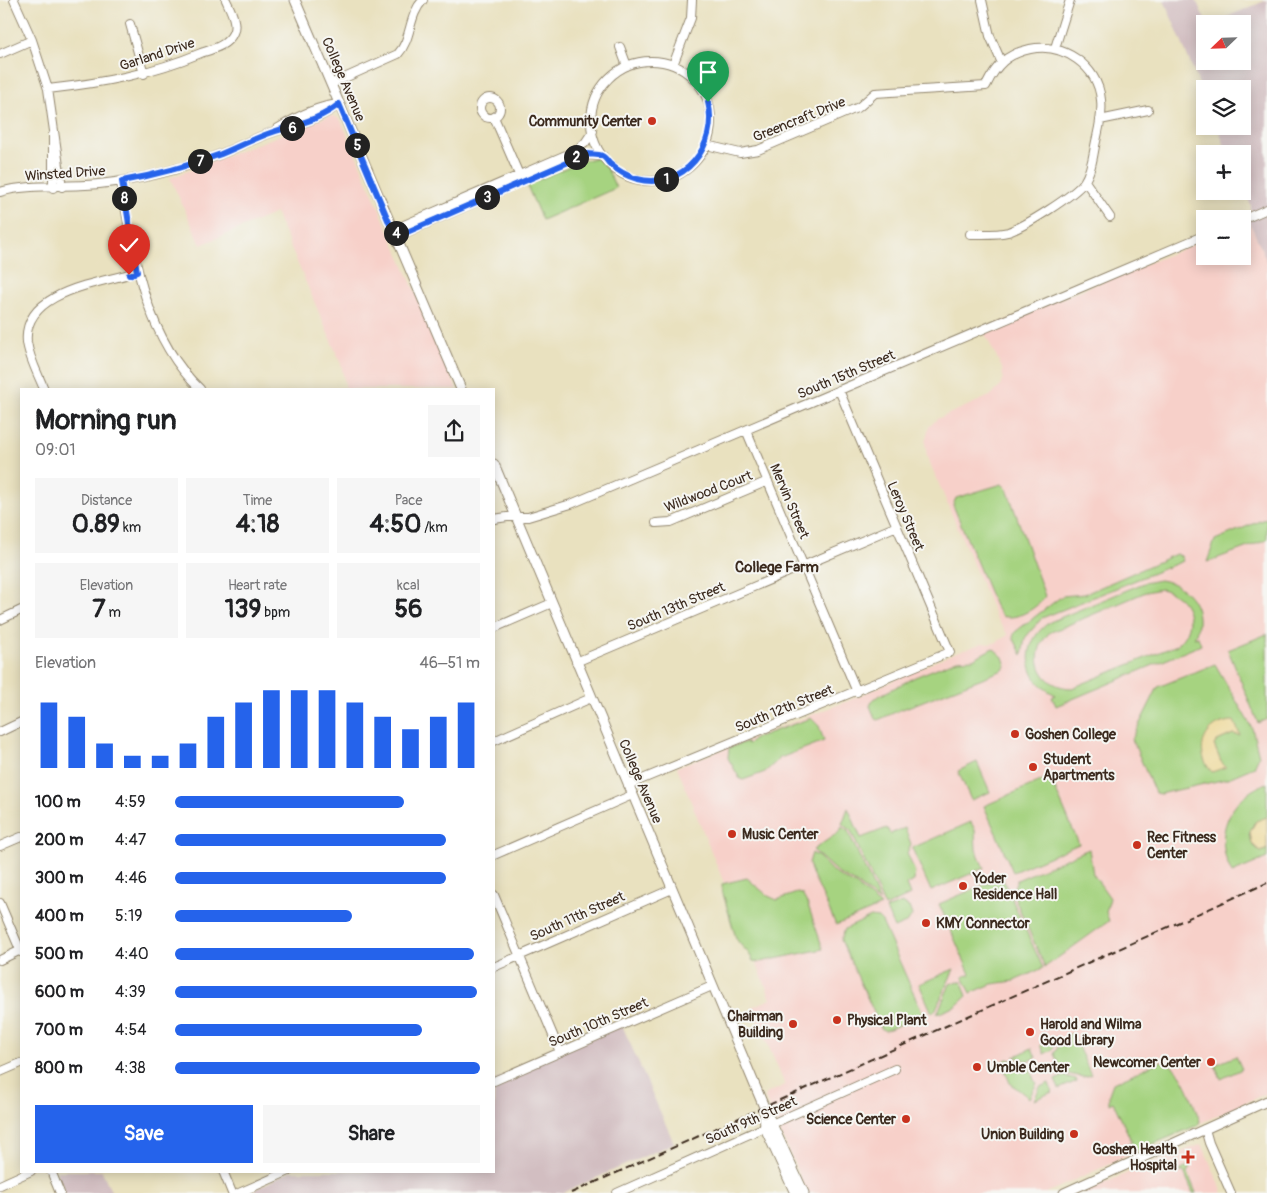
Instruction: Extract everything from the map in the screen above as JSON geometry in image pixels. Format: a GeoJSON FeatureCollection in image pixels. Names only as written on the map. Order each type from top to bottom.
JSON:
{"type":"FeatureCollection","features":[{"type":"Feature","properties":{"kind":"main road","name":"College Avenue"},"geometry":{"type":"LineString","coordinates":[[295,0],[461,388]]}},
{"type":"Feature","properties":{"kind":"main road","name":"College Avenue"},"geometry":{"type":"LineString","coordinates":[[495,466],[764,1107],[769,1126],[795,1193]]}},
{"type":"Feature","properties":{"kind":"main road"},"geometry":{"type":"LineString","coordinates":[[1064,1193],[1267,1101]]}},
{"type":"Feature","properties":{"kind":"main road","name":"College Avenue"},"geometry":{"type":"LineString","coordinates":[[769,1126],[804,1193]]}},
{"type":"Feature","properties":{"kind":"street"},"geometry":{"type":"LineString","coordinates":[[14,0],[32,40],[48,89],[62,187]]}},
{"type":"Feature","properties":{"kind":"street","name":"Garland Drive"},"geometry":{"type":"LineString","coordinates":[[48,89],[109,82],[144,74],[171,66],[226,42],[235,29],[234,20],[226,0]]}},
{"type":"Feature","properties":{"kind":"street"},"geometry":{"type":"LineString","coordinates":[[331,84],[398,54],[404,45],[412,16],[423,0]]}},
{"type":"Feature","properties":{"kind":"street"},"geometry":{"type":"LineString","coordinates":[[674,65],[691,18],[692,0]]}},
{"type":"Feature","properties":{"kind":"street"},"geometry":{"type":"LineString","coordinates":[[970,234],[1007,232],[1020,227],[1068,196],[1085,181],[1090,170],[1100,120],[1101,98],[1092,74],[1078,60],[1055,48],[1028,50],[1000,62],[990,36],[982,0]]}},
{"type":"Feature","properties":{"kind":"street"},"geometry":{"type":"LineString","coordinates":[[1055,48],[1070,0]]}},
{"type":"Feature","properties":{"kind":"street"},"geometry":{"type":"LineString","coordinates":[[130,24],[144,74]]}},
{"type":"Feature","properties":{"kind":"street"},"geometry":{"type":"LineString","coordinates":[[0,54],[32,40]]}},
{"type":"Feature","properties":{"kind":"street"},"geometry":{"type":"LineString","coordinates":[[620,47],[628,66]]}},
{"type":"Feature","properties":{"kind":"street"},"geometry":{"type":"LineString","coordinates":[[650,61],[674,65],[694,79],[708,102],[711,121],[706,145],[691,165],[677,174],[661,180],[643,180],[628,176],[614,168],[604,156],[593,131],[592,113],[597,96],[611,76],[628,66],[650,61]]}},
{"type":"Feature","properties":{"kind":"street","name":"Greencraft Drive"},"geometry":{"type":"LineString","coordinates":[[706,145],[740,153],[758,150],[859,107],[875,93],[986,86],[1000,62]]}},
{"type":"Feature","properties":{"kind":"street","name":"Winsted Drive"},"geometry":{"type":"LineString","coordinates":[[0,192],[15,189],[53,188],[122,181],[189,164],[274,132],[291,120],[317,109],[339,104]]}},
{"type":"Feature","properties":{"kind":"street"},"geometry":{"type":"LineString","coordinates":[[1100,120],[1148,110]]}},
{"type":"Feature","properties":{"kind":"street"},"geometry":{"type":"LineString","coordinates":[[494,117],[521,178]]}},
{"type":"Feature","properties":{"kind":"street"},"geometry":{"type":"LineString","coordinates":[[53,126],[53,188]]}},
{"type":"Feature","properties":{"kind":"street"},"geometry":{"type":"LineString","coordinates":[[521,178],[578,149],[593,131]]}},
{"type":"Feature","properties":{"kind":"street"},"geometry":{"type":"LineString","coordinates":[[394,234],[404,225],[521,178],[581,156],[604,156]]}},
{"type":"Feature","properties":{"kind":"street"},"geometry":{"type":"LineString","coordinates":[[122,181],[137,272],[168,347],[177,363],[199,388]]}},
{"type":"Feature","properties":{"kind":"street"},"geometry":{"type":"LineString","coordinates":[[1085,181],[1110,216]]}},
{"type":"Feature","properties":{"kind":"street"},"geometry":{"type":"LineString","coordinates":[[1251,216],[1267,209]]}},
{"type":"Feature","properties":{"kind":"street","name":"South 15th Street"},"geometry":{"type":"LineString","coordinates":[[495,519],[528,518],[571,504],[1196,239]]}},
{"type":"Feature","properties":{"kind":"street"},"geometry":{"type":"LineString","coordinates":[[44,388],[27,344],[28,324],[36,310],[54,297],[137,272]]}},
{"type":"Feature","properties":{"kind":"street","name":"Leroy Street"},"geometry":{"type":"LineString","coordinates":[[838,390],[950,652]]}},
{"type":"Feature","properties":{"kind":"street","name":"Mervin Street"},"geometry":{"type":"LineString","coordinates":[[746,430],[857,692]]}},
{"type":"Feature","properties":{"kind":"street","name":"Wildwood Court"},"geometry":{"type":"LineString","coordinates":[[656,523],[670,522],[768,481]]}},
{"type":"Feature","properties":{"kind":"street","name":"South 13th Street"},"geometry":{"type":"LineString","coordinates":[[576,662],[897,526]]}},
{"type":"Feature","properties":{"kind":"street"},"geometry":{"type":"LineString","coordinates":[[495,628],[552,603]]}},
{"type":"Feature","properties":{"kind":"street"},"geometry":{"type":"LineString","coordinates":[[0,620],[20,610]]}},
{"type":"Feature","properties":{"kind":"street","name":"South 12th Street"},"geometry":{"type":"LineString","coordinates":[[628,785],[950,652]]}},
{"type":"Feature","properties":{"kind":"street"},"geometry":{"type":"LineString","coordinates":[[495,741],[591,698]]}},
{"type":"Feature","properties":{"kind":"street"},"geometry":{"type":"LineString","coordinates":[[0,732],[20,722]]}},
{"type":"Feature","properties":{"kind":"street"},"geometry":{"type":"LineString","coordinates":[[495,855],[632,795]]}},
{"type":"Feature","properties":{"kind":"street"},"geometry":{"type":"LineString","coordinates":[[0,846],[20,837]]}},
{"type":"Feature","properties":{"kind":"street","name":"South 11th Street"},"geometry":{"type":"LineString","coordinates":[[495,968],[672,889]]}},
{"type":"Feature","properties":{"kind":"street"},"geometry":{"type":"LineString","coordinates":[[495,898],[560,1052]]}},
{"type":"Feature","properties":{"kind":"street"},"geometry":{"type":"LineString","coordinates":[[0,903],[20,949]]}},
{"type":"Feature","properties":{"kind":"street"},"geometry":{"type":"LineString","coordinates":[[0,960],[20,951]]}},
{"type":"Feature","properties":{"kind":"street","name":"South 10th Street"},"geometry":{"type":"LineString","coordinates":[[495,1081],[712,986]]}},
{"type":"Feature","properties":{"kind":"street"},"geometry":{"type":"LineString","coordinates":[[0,1072],[20,1063]]}},
{"type":"Feature","properties":{"kind":"street","name":"South 9th Street"},"geometry":{"type":"LineString","coordinates":[[617,1193],[895,1069]]}},
{"type":"Feature","properties":{"kind":"street"},"geometry":{"type":"LineString","coordinates":[[1205,1129],[1209,1143],[1231,1193]]}},
{"type":"Feature","properties":{"kind":"street"},"geometry":{"type":"LineString","coordinates":[[0,1185],[27,1173]]}},
{"type":"Feature","properties":{"kind":"street"},"geometry":{"type":"LineString","coordinates":[[52,1173],[60,1193]]}},
{"type":"Feature","properties":{"kind":"street"},"geometry":{"type":"LineString","coordinates":[[224,1173],[232,1193]]}},
{"type":"Feature","properties":{"kind":"street"},"geometry":{"type":"LineString","coordinates":[[239,1193],[284,1173]]}},
{"type":"Feature","properties":{"kind":"shaded area"},"geometry":{"type":"Polygon","coordinates":[[[1164,0],[1196,0],[1203,15],[1196,15],[1196,70],[1251,70],[1251,15],[1231,15],[1267,0],[1267,262],[1251,226],[1251,206],[1248,200],[1251,200],[1251,145],[1224,145],[1221,135],[1251,135],[1251,80],[1197,80],[1164,0]]]}},
{"type":"Feature","properties":{"kind":"shaded area"},"geometry":{"type":"Polygon","coordinates":[[[329,116],[334,116],[341,120],[457,388],[346,388],[341,364],[276,213],[201,245],[170,178],[329,116]]]}},
{"type":"Feature","properties":{"kind":"shaded area","name":"Goshen College"},"geometry":{"type":"Polygon","coordinates":[[[1251,226],[1267,262],[1267,1093],[1046,1193],[807,1193],[765,1098],[766,1094],[785,1085],[752,1007],[771,999],[677,767],[848,701],[952,654],[983,643],[997,642],[1008,635],[996,618],[927,456],[925,442],[929,427],[937,419],[990,396],[1000,387],[1003,378],[1002,368],[983,330],[1196,244],[1196,265],[1251,265],[1251,226]]]}},
{"type":"Feature","properties":{"kind":"shaded area"},"geometry":{"type":"Polygon","coordinates":[[[622,1025],[674,1143],[563,1193],[249,1193],[286,1173],[495,1173],[495,1081],[622,1025]]]}},
{"type":"Feature","properties":{"kind":"shaded area","name":"Goshen Health Hospital"},"geometry":{"type":"Polygon","coordinates":[[[1202,1144],[1223,1193],[1082,1193],[1134,1170],[1202,1144]]]}},
{"type":"Feature","properties":{"kind":"shaded area"},"geometry":{"type":"Polygon","coordinates":[[[57,1173],[103,1173],[112,1193],[65,1193],[57,1173]]]}},
{"type":"Feature","properties":{"kind":"green space"},"geometry":{"type":"Polygon","coordinates":[[[596,158],[605,164],[616,188],[542,220],[528,188],[529,184],[581,161],[596,158]]]}},
{"type":"Feature","properties":{"kind":"green space"},"geometry":{"type":"Polygon","coordinates":[[[1002,484],[1007,489],[1045,596],[1032,609],[1014,617],[1002,616],[995,606],[953,505],[956,498],[1002,484]]]}},
{"type":"Feature","properties":{"kind":"green space"},"geometry":{"type":"Polygon","coordinates":[[[1267,518],[1267,540],[1207,562],[1215,540],[1267,518]]]}},
{"type":"Feature","properties":{"kind":"green space"},"geometry":{"type":"Polygon","coordinates":[[[1176,554],[1181,556],[1183,561],[1042,618],[1025,638],[1022,655],[1013,637],[1015,632],[1062,596],[1085,594],[1176,554]]]}},
{"type":"Feature","properties":{"kind":"green space"},"geometry":{"type":"Polygon","coordinates":[[[1160,580],[1179,587],[1186,593],[1196,609],[1198,618],[1194,638],[1198,637],[1201,645],[1056,706],[1052,697],[1056,695],[1045,689],[1037,680],[1029,661],[1030,650],[1040,630],[1050,622],[1144,583],[1160,580]],[[1161,589],[1146,592],[1049,633],[1042,642],[1038,661],[1045,677],[1061,687],[1072,688],[1177,645],[1184,637],[1188,628],[1188,611],[1178,597],[1171,592],[1161,589]]]}},
{"type":"Feature","properties":{"kind":"green space"},"geometry":{"type":"Polygon","coordinates":[[[1267,634],[1267,719],[1258,723],[1228,650],[1267,634]]]}},
{"type":"Feature","properties":{"kind":"green space"},"geometry":{"type":"Polygon","coordinates":[[[993,648],[1003,657],[1006,666],[1003,670],[878,720],[875,718],[870,706],[873,699],[915,677],[957,660],[973,659],[993,648]]]}},
{"type":"Feature","properties":{"kind":"green space"},"geometry":{"type":"Polygon","coordinates":[[[1215,664],[1252,728],[1259,756],[1254,767],[1226,779],[1160,794],[1155,793],[1132,739],[1158,687],[1215,664]],[[1222,722],[1206,766],[1221,762],[1214,745],[1217,741],[1233,734],[1222,722]]]}},
{"type":"Feature","properties":{"kind":"green space"},"geometry":{"type":"Polygon","coordinates":[[[811,718],[819,726],[824,741],[780,758],[765,772],[743,780],[740,779],[728,758],[729,748],[745,742],[749,744],[755,738],[811,718]]]}},
{"type":"Feature","properties":{"kind":"green space"},"geometry":{"type":"Polygon","coordinates":[[[977,762],[990,792],[971,800],[958,771],[977,762]]]}},
{"type":"Feature","properties":{"kind":"green space"},"geometry":{"type":"Polygon","coordinates":[[[1050,777],[1079,844],[1013,872],[984,806],[1050,777]]]}},
{"type":"Feature","properties":{"kind":"green space"},"geometry":{"type":"Polygon","coordinates":[[[1267,783],[1267,817],[1254,823],[1249,835],[1253,846],[1261,852],[1267,849],[1267,858],[1232,873],[1226,859],[1224,845],[1224,832],[1227,820],[1242,798],[1267,783]]]}},
{"type":"Feature","properties":{"kind":"green space"},"geometry":{"type":"Polygon","coordinates":[[[848,808],[861,838],[887,828],[890,834],[905,828],[911,844],[907,853],[915,872],[914,881],[906,885],[910,895],[885,907],[851,831],[842,824],[848,808]]]}},
{"type":"Feature","properties":{"kind":"green space"},"geometry":{"type":"Polygon","coordinates":[[[971,822],[975,830],[976,850],[984,868],[931,891],[912,848],[971,822]]]}},
{"type":"Feature","properties":{"kind":"green space"},"geometry":{"type":"Polygon","coordinates":[[[842,827],[848,831],[880,902],[856,883],[839,874],[813,850],[839,832],[842,827]]]}},
{"type":"Feature","properties":{"kind":"green space"},"geometry":{"type":"Polygon","coordinates":[[[1089,849],[1093,874],[1110,898],[1106,912],[1109,921],[1045,967],[1012,892],[1017,880],[1089,849]]]}},
{"type":"Feature","properties":{"kind":"green space"},"geometry":{"type":"Polygon","coordinates":[[[812,853],[819,857],[834,873],[857,886],[881,906],[836,925],[811,871],[809,863],[812,853]]]}},
{"type":"Feature","properties":{"kind":"green space"},"geometry":{"type":"Polygon","coordinates":[[[1002,877],[1043,968],[1014,981],[992,984],[971,993],[963,977],[970,974],[939,904],[1002,877]]]}},
{"type":"Feature","properties":{"kind":"green space"},"geometry":{"type":"Polygon","coordinates":[[[747,878],[768,896],[777,900],[797,893],[802,894],[808,905],[823,949],[760,962],[753,961],[736,938],[722,890],[722,884],[747,878]]]}},
{"type":"Feature","properties":{"kind":"green space"},"geometry":{"type":"Polygon","coordinates":[[[902,903],[909,907],[912,915],[908,922],[894,928],[886,909],[902,903]]]}},
{"type":"Feature","properties":{"kind":"green space"},"geometry":{"type":"Polygon","coordinates":[[[871,917],[878,918],[882,922],[922,1012],[920,1016],[885,1031],[881,1028],[841,940],[845,929],[871,917]]]}},
{"type":"Feature","properties":{"kind":"green space"},"geometry":{"type":"Polygon","coordinates":[[[954,969],[935,1011],[932,1013],[919,984],[954,969]]]}},
{"type":"Feature","properties":{"kind":"green space"},"geometry":{"type":"Polygon","coordinates":[[[957,981],[962,982],[967,996],[956,1006],[937,1014],[950,984],[957,981]]]}},
{"type":"Feature","properties":{"kind":"green space"},"geometry":{"type":"Polygon","coordinates":[[[1072,1033],[1091,1075],[1083,1077],[1063,1073],[1054,1054],[1063,1038],[1072,1033]]]}},
{"type":"Feature","properties":{"kind":"green space"},"geometry":{"type":"Polygon","coordinates":[[[1057,1037],[1059,1039],[1052,1050],[1044,1054],[1040,1045],[1057,1037]]]}},
{"type":"Feature","properties":{"kind":"green space"},"geometry":{"type":"Polygon","coordinates":[[[1032,1048],[1036,1058],[1028,1061],[1014,1057],[1032,1048]]]}},
{"type":"Feature","properties":{"kind":"green space"},"geometry":{"type":"Polygon","coordinates":[[[1236,1056],[1242,1069],[1221,1079],[1215,1065],[1236,1056]]]}},
{"type":"Feature","properties":{"kind":"green space"},"geometry":{"type":"Polygon","coordinates":[[[1007,1059],[1029,1065],[1034,1080],[1037,1083],[1029,1098],[1010,1083],[1002,1063],[1007,1059]]]}},
{"type":"Feature","properties":{"kind":"green space"},"geometry":{"type":"Polygon","coordinates":[[[1161,1061],[1169,1064],[1182,1077],[1200,1121],[1198,1125],[1132,1153],[1127,1145],[1132,1142],[1113,1102],[1109,1104],[1109,1094],[1113,1083],[1161,1061]]]}},
{"type":"Feature","properties":{"kind":"green space"},"geometry":{"type":"Polygon","coordinates":[[[1064,1076],[1076,1079],[1077,1081],[1059,1089],[1055,1080],[1064,1076]]]}},
{"type":"Feature","properties":{"kind":"green space"},"geometry":{"type":"Polygon","coordinates":[[[1049,1083],[1052,1092],[1034,1100],[1040,1087],[1049,1083]]]}},
{"type":"Feature","properties":{"kind":"green space"},"geometry":{"type":"Polygon","coordinates":[[[1188,1166],[1190,1169],[1187,1171],[1196,1193],[1193,1193],[1184,1172],[1178,1172],[1188,1166]]]}},
{"type":"Feature","properties":{"kind":"sand"},"geometry":{"type":"Polygon","coordinates":[[[1234,721],[1240,735],[1233,734],[1217,741],[1214,745],[1221,762],[1226,767],[1212,772],[1206,764],[1203,755],[1205,739],[1216,726],[1224,722],[1234,721]]]}},
{"type":"Feature","properties":{"kind":"sand"},"geometry":{"type":"Polygon","coordinates":[[[1267,817],[1267,849],[1261,852],[1252,844],[1250,832],[1256,821],[1267,817]]]}},
{"type":"Feature","properties":{"kind":"railway"},"geometry":{"type":"LineString","coordinates":[[571,1193],[1267,883]]}},
{"type":"Feature","properties":{"kind":"place","name":"Community Center"},"geometry":{"type":"Point","coordinates":[652,121]}},
{"type":"Feature","properties":{"kind":"place","name":"Goshen College"},"geometry":{"type":"Point","coordinates":[1015,734]}},
{"type":"Feature","properties":{"kind":"place","name":"Student Apartments"},"geometry":{"type":"Point","coordinates":[1033,767]}},
{"type":"Feature","properties":{"kind":"place","name":"Music Center"},"geometry":{"type":"Point","coordinates":[732,834]}},
{"type":"Feature","properties":{"kind":"place","name":"Rec Fitness Center"},"geometry":{"type":"Point","coordinates":[1137,845]}},
{"type":"Feature","properties":{"kind":"place","name":"Yoder Residence Hall"},"geometry":{"type":"Point","coordinates":[963,886]}},
{"type":"Feature","properties":{"kind":"place","name":"KMY Connector"},"geometry":{"type":"Point","coordinates":[926,923]}},
{"type":"Feature","properties":{"kind":"place","name":"Physical Plant"},"geometry":{"type":"Point","coordinates":[837,1020]}},
{"type":"Feature","properties":{"kind":"place","name":"Chairman Building"},"geometry":{"type":"Point","coordinates":[793,1024]}},
{"type":"Feature","properties":{"kind":"place","name":"Harold and Wilma Good Library"},"geometry":{"type":"Point","coordinates":[1030,1032]}},
{"type":"Feature","properties":{"kind":"place","name":"Newcomer Center"},"geometry":{"type":"Point","coordinates":[1211,1062]}},
{"type":"Feature","properties":{"kind":"place","name":"Umble Center"},"geometry":{"type":"Point","coordinates":[977,1067]}},
{"type":"Feature","properties":{"kind":"place","name":"Science Center"},"geometry":{"type":"Point","coordinates":[906,1119]}},
{"type":"Feature","properties":{"kind":"place","name":"Union Building"},"geometry":{"type":"Point","coordinates":[1074,1134]}},
{"type":"Feature","properties":{"kind":"place","name":"Goshen Health Hospital"},"geometry":{"type":"Point","coordinates":[1188,1157]}},
{"type":"Feature","properties":{"kind":"district","name":"College Farm"},"geometry":{"type":"Point","coordinates":[777,567]}},
{"type":"Feature","properties":{"kind":"route"},"geometry":{"type":"LineString","coordinates":[[129,275],[137,272],[122,181],[156,174],[219,154],[274,132],[295,127],[328,112],[339,104],[394,234],[407,232],[587,154],[604,156],[614,168],[628,176],[643,180],[669,178],[691,165],[702,153],[710,130],[711,121],[708,102]]}}]}
